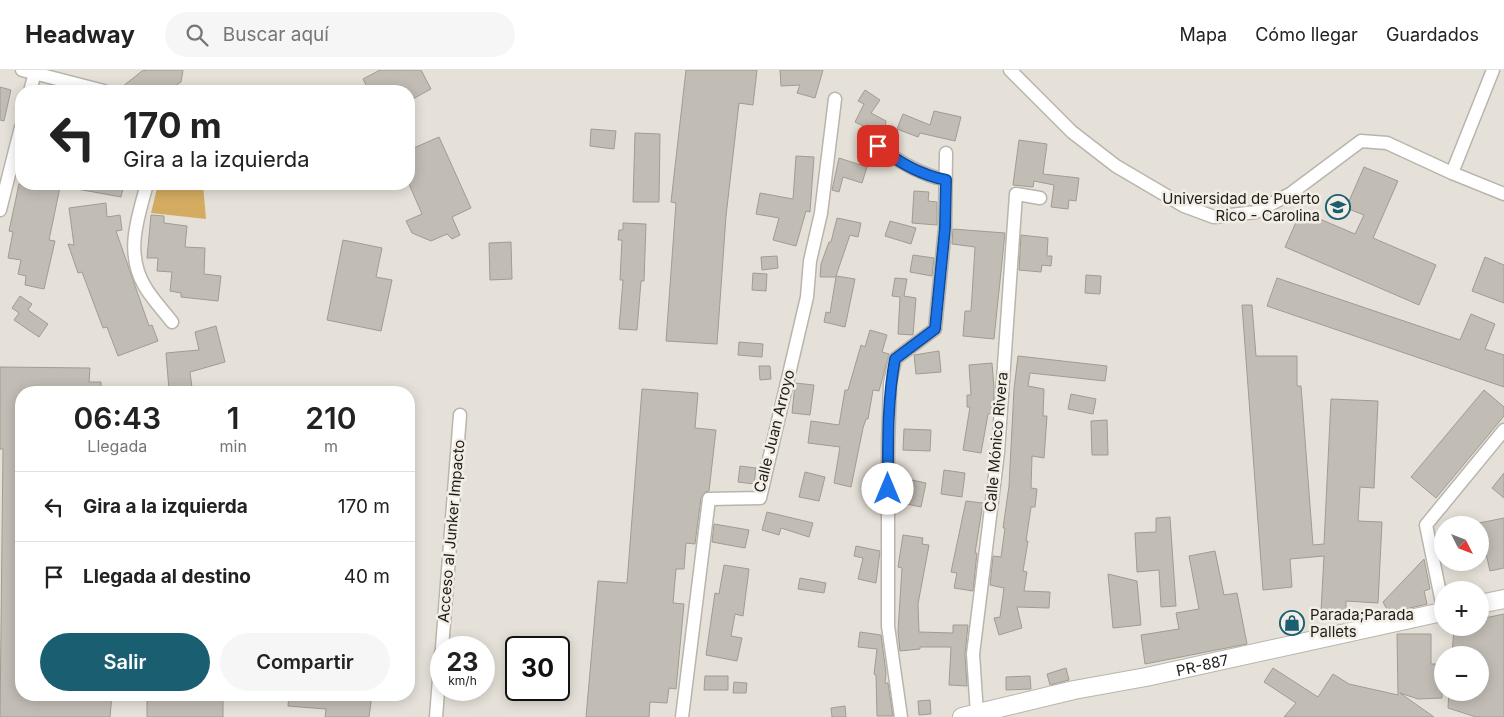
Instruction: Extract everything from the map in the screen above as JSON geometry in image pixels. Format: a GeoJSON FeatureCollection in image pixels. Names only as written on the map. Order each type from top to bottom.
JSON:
{"type":"FeatureCollection","features":[{"type":"Feature","properties":{"kind":"street"},"geometry":{"type":"LineString","coordinates":[[22,70],[81,85]]}},
{"type":"Feature","properties":{"kind":"street"},"geometry":{"type":"LineString","coordinates":[[1010,70],[1072,132],[1116,166],[1184,206],[1214,217],[1256,212],[1290,194],[1362,141],[1387,143],[1452,173],[1504,194]]}},
{"type":"Feature","properties":{"kind":"street"},"geometry":{"type":"LineString","coordinates":[[1452,173],[1493,70]]}},
{"type":"Feature","properties":{"kind":"street"},"geometry":{"type":"LineString","coordinates":[[32,85],[35,73]]}},
{"type":"Feature","properties":{"kind":"street","name":"Calle Juan Arroyo"},"geometry":{"type":"LineString","coordinates":[[682,717],[709,498],[760,498],[807,297],[810,261],[821,214],[835,99]]}},
{"type":"Feature","properties":{"kind":"street"},"geometry":{"type":"LineString","coordinates":[[878,146],[908,166],[932,177],[946,180]]}},
{"type":"Feature","properties":{"kind":"street"},"geometry":{"type":"LineString","coordinates":[[0,210],[15,151]]}},
{"type":"Feature","properties":{"kind":"street"},"geometry":{"type":"LineString","coordinates":[[901,717],[888,626],[888,444],[890,384],[895,359],[935,329],[945,228],[946,153]]}},
{"type":"Feature","properties":{"kind":"street"},"geometry":{"type":"LineString","coordinates":[[145,190],[134,231],[134,256],[143,285],[172,322]]}},
{"type":"Feature","properties":{"kind":"street","name":"Calle Mónico Rivera"},"geometry":{"type":"LineString","coordinates":[[970,715],[973,654],[998,452],[1016,194],[1040,198]]}},
{"type":"Feature","properties":{"kind":"street","name":"Acceso al Junker Impacto"},"geometry":{"type":"LineString","coordinates":[[443,636],[460,415]]}},
{"type":"Feature","properties":{"kind":"street"},"geometry":{"type":"LineString","coordinates":[[1437,581],[1426,525],[1504,430]]}},
{"type":"Feature","properties":{"kind":"street"},"geometry":{"type":"LineString","coordinates":[[1489,602],[1504,599]]}},
{"type":"Feature","properties":{"kind":"street","name":"PR-887"},"geometry":{"type":"LineString","coordinates":[[970,715],[1074,690],[1434,614]]}},
{"type":"Feature","properties":{"kind":"street"},"geometry":{"type":"LineString","coordinates":[[436,717],[437,701]]}},
{"type":"Feature","properties":{"kind":"shaded area"},"geometry":{"type":"Polygon","coordinates":[[[157,190],[204,190],[206,219],[151,213],[157,190]]]}},
{"type":"Feature","properties":{"kind":"building"},"geometry":{"type":"Polygon","coordinates":[[[183,70],[181,82],[176,85],[124,85],[142,71],[183,70]]]}},
{"type":"Feature","properties":{"kind":"building"},"geometry":{"type":"Polygon","coordinates":[[[380,70],[421,70],[431,89],[415,98],[415,85],[366,85],[363,79],[380,70]]]}},
{"type":"Feature","properties":{"kind":"building"},"geometry":{"type":"Polygon","coordinates":[[[686,70],[757,70],[753,105],[739,103],[726,216],[717,344],[666,341],[676,203],[671,202],[686,70]]]}},
{"type":"Feature","properties":{"kind":"building"},"geometry":{"type":"Polygon","coordinates":[[[780,70],[823,70],[815,98],[797,93],[800,85],[781,86],[780,70]]]}},
{"type":"Feature","properties":{"kind":"building"},"geometry":{"type":"Polygon","coordinates":[[[0,87],[11,90],[4,121],[0,120],[0,87]]]}},
{"type":"Feature","properties":{"kind":"building"},"geometry":{"type":"Polygon","coordinates":[[[865,90],[880,100],[871,113],[886,121],[884,141],[874,139],[875,132],[855,122],[864,104],[858,101],[865,90]]]}},
{"type":"Feature","properties":{"kind":"building"},"geometry":{"type":"Polygon","coordinates":[[[934,111],[961,117],[955,141],[920,133],[918,137],[897,129],[903,114],[930,125],[934,111]]]}},
{"type":"Feature","properties":{"kind":"building"},"geometry":{"type":"Polygon","coordinates":[[[591,129],[616,131],[614,149],[590,146],[591,129]]]}},
{"type":"Feature","properties":{"kind":"building"},"geometry":{"type":"Polygon","coordinates":[[[635,133],[660,134],[659,202],[633,202],[635,133]]]}},
{"type":"Feature","properties":{"kind":"building"},"geometry":{"type":"Polygon","coordinates":[[[439,137],[471,208],[452,217],[460,235],[452,239],[447,234],[431,241],[412,233],[406,221],[422,214],[412,190],[415,190],[415,147],[439,137]]]}},
{"type":"Feature","properties":{"kind":"building"},"geometry":{"type":"Polygon","coordinates":[[[1019,140],[1047,144],[1043,174],[1079,178],[1076,201],[1069,200],[1068,209],[1051,207],[1054,185],[1034,181],[1033,187],[1013,185],[1019,140]]]}},
{"type":"Feature","properties":{"kind":"building"},"geometry":{"type":"Polygon","coordinates":[[[796,156],[814,157],[810,212],[806,211],[796,246],[773,240],[779,218],[756,214],[760,193],[793,199],[796,156]]]}},
{"type":"Feature","properties":{"kind":"building"},"geometry":{"type":"Polygon","coordinates":[[[839,158],[867,167],[862,183],[843,177],[839,192],[832,190],[839,158]]]}},
{"type":"Feature","properties":{"kind":"building"},"geometry":{"type":"Polygon","coordinates":[[[1364,167],[1398,181],[1373,238],[1436,265],[1419,305],[1285,247],[1301,211],[1355,234],[1364,215],[1346,208],[1364,167]]]}},
{"type":"Feature","properties":{"kind":"building"},"geometry":{"type":"Polygon","coordinates":[[[18,190],[59,190],[49,240],[55,241],[44,289],[25,285],[26,276],[18,274],[21,260],[8,258],[13,232],[9,231],[18,190]]]}},
{"type":"Feature","properties":{"kind":"building"},"geometry":{"type":"Polygon","coordinates":[[[82,190],[123,190],[121,197],[82,190]]]}},
{"type":"Feature","properties":{"kind":"building"},"geometry":{"type":"Polygon","coordinates":[[[914,191],[929,192],[928,201],[937,202],[937,225],[912,223],[914,191]]]}},
{"type":"Feature","properties":{"kind":"building"},"geometry":{"type":"Polygon","coordinates":[[[106,203],[107,217],[120,215],[122,230],[116,231],[149,326],[152,325],[158,341],[118,356],[107,327],[103,328],[82,272],[78,273],[68,244],[74,245],[69,208],[106,203]]]}},
{"type":"Feature","properties":{"kind":"building"},"geometry":{"type":"Polygon","coordinates":[[[151,215],[164,216],[164,223],[187,226],[185,247],[205,248],[204,274],[221,276],[218,301],[181,297],[181,293],[170,291],[172,272],[157,271],[158,258],[147,258],[151,215]]]}},
{"type":"Feature","properties":{"kind":"building"},"geometry":{"type":"Polygon","coordinates":[[[837,218],[861,223],[858,237],[850,235],[836,276],[855,279],[845,327],[824,322],[826,312],[830,313],[836,277],[820,277],[821,264],[829,242],[831,242],[837,218]]]}},
{"type":"Feature","properties":{"kind":"building"},"geometry":{"type":"Polygon","coordinates":[[[890,221],[916,228],[911,244],[885,236],[890,221]]]}},
{"type":"Feature","properties":{"kind":"building"},"geometry":{"type":"Polygon","coordinates":[[[623,223],[646,224],[644,281],[641,281],[637,330],[619,329],[623,280],[620,280],[622,240],[618,240],[619,230],[623,230],[623,223]]]}},
{"type":"Feature","properties":{"kind":"building"},"geometry":{"type":"Polygon","coordinates":[[[953,229],[1005,233],[994,339],[963,336],[965,311],[971,311],[975,247],[952,244],[953,229]]]}},
{"type":"Feature","properties":{"kind":"building"},"geometry":{"type":"Polygon","coordinates":[[[1021,235],[1048,238],[1047,256],[1052,256],[1051,266],[1042,265],[1041,272],[1019,270],[1021,235]]]}},
{"type":"Feature","properties":{"kind":"building"},"geometry":{"type":"Polygon","coordinates":[[[343,240],[382,248],[376,277],[392,280],[381,331],[327,320],[343,240]]]}},
{"type":"Feature","properties":{"kind":"building"},"geometry":{"type":"Polygon","coordinates":[[[511,242],[512,279],[490,280],[489,243],[511,242]]]}},
{"type":"Feature","properties":{"kind":"building"},"geometry":{"type":"Polygon","coordinates":[[[913,255],[934,258],[932,276],[910,272],[913,255]]]}},
{"type":"Feature","properties":{"kind":"building"},"geometry":{"type":"Polygon","coordinates":[[[777,256],[778,268],[762,270],[761,257],[777,256]]]}},
{"type":"Feature","properties":{"kind":"building"},"geometry":{"type":"Polygon","coordinates":[[[1485,257],[1504,265],[1504,303],[1472,291],[1485,257]]]}},
{"type":"Feature","properties":{"kind":"building"},"geometry":{"type":"Polygon","coordinates":[[[753,273],[767,274],[766,291],[752,290],[753,273]]]}},
{"type":"Feature","properties":{"kind":"building"},"geometry":{"type":"Polygon","coordinates":[[[1086,275],[1101,276],[1100,294],[1085,293],[1086,275]]]}},
{"type":"Feature","properties":{"kind":"building"},"geometry":{"type":"Polygon","coordinates":[[[895,278],[907,279],[904,296],[916,298],[913,335],[898,334],[900,297],[892,296],[895,278]]]}},
{"type":"Feature","properties":{"kind":"building"},"geometry":{"type":"Polygon","coordinates":[[[1277,278],[1460,340],[1471,314],[1495,324],[1485,349],[1504,355],[1504,387],[1267,306],[1277,278]]]}},
{"type":"Feature","properties":{"kind":"building"},"geometry":{"type":"Polygon","coordinates":[[[20,296],[32,304],[28,310],[48,324],[39,337],[14,320],[19,313],[12,308],[20,296]]]}},
{"type":"Feature","properties":{"kind":"building"},"geometry":{"type":"Polygon","coordinates":[[[1242,305],[1252,305],[1256,356],[1297,356],[1297,386],[1301,386],[1313,545],[1324,544],[1331,399],[1378,401],[1374,488],[1360,487],[1358,521],[1382,522],[1378,603],[1346,601],[1346,612],[1321,611],[1324,556],[1290,559],[1292,587],[1263,590],[1242,305]]]}},
{"type":"Feature","properties":{"kind":"building"},"geometry":{"type":"Polygon","coordinates":[[[216,326],[225,362],[190,372],[192,386],[169,386],[166,353],[199,350],[195,332],[216,326]]]}},
{"type":"Feature","properties":{"kind":"building"},"geometry":{"type":"Polygon","coordinates":[[[870,330],[887,335],[882,352],[889,354],[879,391],[873,390],[868,419],[866,419],[863,428],[851,487],[834,483],[840,447],[808,443],[811,421],[839,425],[845,390],[848,390],[861,345],[865,347],[870,330]]]}},
{"type":"Feature","properties":{"kind":"building"},"geometry":{"type":"Polygon","coordinates":[[[739,342],[763,344],[762,357],[738,355],[739,342]]]}},
{"type":"Feature","properties":{"kind":"building"},"geometry":{"type":"Polygon","coordinates":[[[939,351],[941,372],[916,374],[914,355],[939,351]]]}},
{"type":"Feature","properties":{"kind":"building"},"geometry":{"type":"Polygon","coordinates":[[[1018,356],[1107,366],[1105,381],[1030,373],[1028,386],[1044,389],[1043,416],[1047,416],[1044,458],[1032,456],[1031,488],[1037,489],[1035,507],[1031,507],[1026,541],[1028,541],[1023,571],[1027,572],[1024,591],[1050,592],[1049,608],[1017,607],[1022,628],[999,635],[994,618],[1000,617],[1004,588],[990,585],[993,556],[1001,557],[1005,528],[1003,528],[1009,486],[1014,389],[1018,356]]]}},
{"type":"Feature","properties":{"kind":"building"},"geometry":{"type":"Polygon","coordinates":[[[992,363],[993,413],[988,414],[981,453],[963,450],[970,407],[967,407],[967,395],[971,395],[969,365],[992,363]]]}},
{"type":"Feature","properties":{"kind":"building"},"geometry":{"type":"Polygon","coordinates":[[[759,366],[770,366],[771,379],[760,380],[759,366]]]}},
{"type":"Feature","properties":{"kind":"building"},"geometry":{"type":"Polygon","coordinates":[[[0,367],[90,368],[89,382],[101,382],[101,386],[15,386],[15,701],[111,701],[110,717],[0,717],[3,449],[0,449],[0,367]]]}},
{"type":"Feature","properties":{"kind":"building"},"geometry":{"type":"Polygon","coordinates":[[[795,383],[814,385],[810,415],[792,413],[795,383]]]}},
{"type":"Feature","properties":{"kind":"building"},"geometry":{"type":"Polygon","coordinates":[[[642,389],[698,393],[695,428],[716,430],[709,491],[705,492],[701,498],[695,544],[686,543],[684,569],[676,569],[673,603],[684,604],[676,689],[669,688],[667,703],[650,702],[649,717],[586,717],[598,581],[627,583],[642,389]]]}},
{"type":"Feature","properties":{"kind":"building"},"geometry":{"type":"Polygon","coordinates":[[[1484,390],[1504,407],[1504,416],[1436,498],[1411,477],[1484,390]]]}},
{"type":"Feature","properties":{"kind":"building"},"geometry":{"type":"Polygon","coordinates":[[[1071,394],[1096,399],[1093,414],[1068,409],[1071,394]]]}},
{"type":"Feature","properties":{"kind":"building"},"geometry":{"type":"Polygon","coordinates":[[[1107,420],[1108,455],[1092,455],[1091,421],[1107,420]]]}},
{"type":"Feature","properties":{"kind":"building"},"geometry":{"type":"Polygon","coordinates":[[[904,429],[931,430],[930,451],[903,450],[904,429]]]}},
{"type":"Feature","properties":{"kind":"building"},"geometry":{"type":"Polygon","coordinates":[[[740,466],[756,468],[754,484],[738,482],[740,466]]]}},
{"type":"Feature","properties":{"kind":"building"},"geometry":{"type":"Polygon","coordinates":[[[944,470],[965,473],[962,497],[941,494],[944,470]]]}},
{"type":"Feature","properties":{"kind":"building"},"geometry":{"type":"Polygon","coordinates":[[[805,472],[825,477],[819,501],[799,497],[805,472]]]}},
{"type":"Feature","properties":{"kind":"building"},"geometry":{"type":"Polygon","coordinates":[[[1504,473],[1504,498],[1492,488],[1504,473]]]}},
{"type":"Feature","properties":{"kind":"building"},"geometry":{"type":"Polygon","coordinates":[[[907,479],[926,483],[921,507],[902,503],[907,479]]]}},
{"type":"Feature","properties":{"kind":"building"},"geometry":{"type":"Polygon","coordinates":[[[966,501],[983,503],[975,553],[977,553],[973,591],[954,588],[957,573],[951,572],[966,501]]]}},
{"type":"Feature","properties":{"kind":"building"},"geometry":{"type":"Polygon","coordinates":[[[767,512],[813,523],[809,537],[781,528],[779,535],[762,530],[767,512]]]}},
{"type":"Feature","properties":{"kind":"building"},"geometry":{"type":"Polygon","coordinates":[[[1170,517],[1176,606],[1161,607],[1159,570],[1137,572],[1135,533],[1156,532],[1156,518],[1170,517]]]}},
{"type":"Feature","properties":{"kind":"building"},"geometry":{"type":"Polygon","coordinates":[[[1504,518],[1504,568],[1490,571],[1489,567],[1489,521],[1504,518]]]}},
{"type":"Feature","properties":{"kind":"building"},"geometry":{"type":"Polygon","coordinates":[[[714,524],[749,530],[745,548],[712,542],[714,524]]]}},
{"type":"Feature","properties":{"kind":"building"},"geometry":{"type":"Polygon","coordinates":[[[903,535],[923,538],[922,544],[929,545],[918,604],[919,632],[953,633],[953,625],[968,625],[965,654],[967,686],[949,685],[951,647],[920,647],[920,649],[900,651],[898,631],[902,568],[898,567],[903,535]]]}},
{"type":"Feature","properties":{"kind":"building"},"geometry":{"type":"Polygon","coordinates":[[[856,546],[880,551],[876,583],[858,579],[863,558],[854,556],[856,546]]]}},
{"type":"Feature","properties":{"kind":"building"},"geometry":{"type":"Polygon","coordinates":[[[1215,551],[1224,595],[1237,593],[1247,644],[1145,664],[1141,635],[1179,629],[1176,613],[1199,609],[1189,556],[1215,551]]]}},
{"type":"Feature","properties":{"kind":"building"},"geometry":{"type":"Polygon","coordinates":[[[1424,559],[1430,589],[1424,591],[1427,604],[1389,613],[1383,602],[1424,559]]]}},
{"type":"Feature","properties":{"kind":"building"},"geometry":{"type":"Polygon","coordinates":[[[724,565],[749,569],[743,616],[735,614],[731,636],[742,638],[737,661],[706,655],[715,593],[719,594],[724,565]]]}},
{"type":"Feature","properties":{"kind":"building"},"geometry":{"type":"Polygon","coordinates":[[[1108,574],[1137,581],[1141,625],[1113,628],[1108,574]]]}},
{"type":"Feature","properties":{"kind":"building"},"geometry":{"type":"Polygon","coordinates":[[[800,578],[826,583],[824,593],[798,589],[800,578]]]}},
{"type":"Feature","properties":{"kind":"building"},"geometry":{"type":"Polygon","coordinates":[[[1504,614],[1504,717],[1476,717],[1448,708],[1448,701],[1489,701],[1489,646],[1453,646],[1453,636],[1489,636],[1489,617],[1504,614]]]}},
{"type":"Feature","properties":{"kind":"building"},"geometry":{"type":"Polygon","coordinates":[[[860,632],[881,635],[886,673],[885,683],[888,683],[893,716],[877,716],[876,675],[874,674],[877,649],[858,647],[860,632]]]}},
{"type":"Feature","properties":{"kind":"building"},"geometry":{"type":"Polygon","coordinates":[[[1397,634],[1431,634],[1431,664],[1434,664],[1434,698],[1418,699],[1400,693],[1434,717],[1284,717],[1296,703],[1264,682],[1273,668],[1318,697],[1333,674],[1349,684],[1398,695],[1397,634]]]}},
{"type":"Feature","properties":{"kind":"building"},"geometry":{"type":"Polygon","coordinates":[[[1066,668],[1069,680],[1050,685],[1047,674],[1066,668]]]}},
{"type":"Feature","properties":{"kind":"building"},"geometry":{"type":"Polygon","coordinates":[[[705,676],[728,676],[728,690],[704,690],[705,676]]]}},
{"type":"Feature","properties":{"kind":"building"},"geometry":{"type":"Polygon","coordinates":[[[1030,676],[1031,689],[1006,690],[1006,677],[1030,676]]]}},
{"type":"Feature","properties":{"kind":"building"},"geometry":{"type":"Polygon","coordinates":[[[734,682],[747,683],[746,693],[733,693],[734,682]]]}},
{"type":"Feature","properties":{"kind":"building"},"geometry":{"type":"Polygon","coordinates":[[[930,700],[931,714],[919,715],[918,701],[930,700]]]}},
{"type":"Feature","properties":{"kind":"building"},"geometry":{"type":"Polygon","coordinates":[[[147,701],[223,701],[223,717],[147,717],[147,701]]]}},
{"type":"Feature","properties":{"kind":"building"},"geometry":{"type":"Polygon","coordinates":[[[288,701],[371,701],[369,717],[325,717],[326,709],[288,706],[288,701]]]}},
{"type":"Feature","properties":{"kind":"building"},"geometry":{"type":"Polygon","coordinates":[[[845,706],[846,717],[832,717],[831,708],[845,706]]]}},
{"type":"Feature","properties":{"kind":"place","name":"Universidad de Puerto Rico - Carolina"},"geometry":{"type":"Point","coordinates":[1338,207]}},
{"type":"Feature","properties":{"kind":"place","name":"Parada;Parada Pallets"},"geometry":{"type":"Point","coordinates":[1292,623]}},
{"type":"Feature","properties":{"kind":"route"},"geometry":{"type":"LineString","coordinates":[[878,146],[896,160],[914,169],[932,177],[946,180],[942,270],[935,329],[915,342],[895,359],[892,372],[890,384],[888,489]]}}]}
